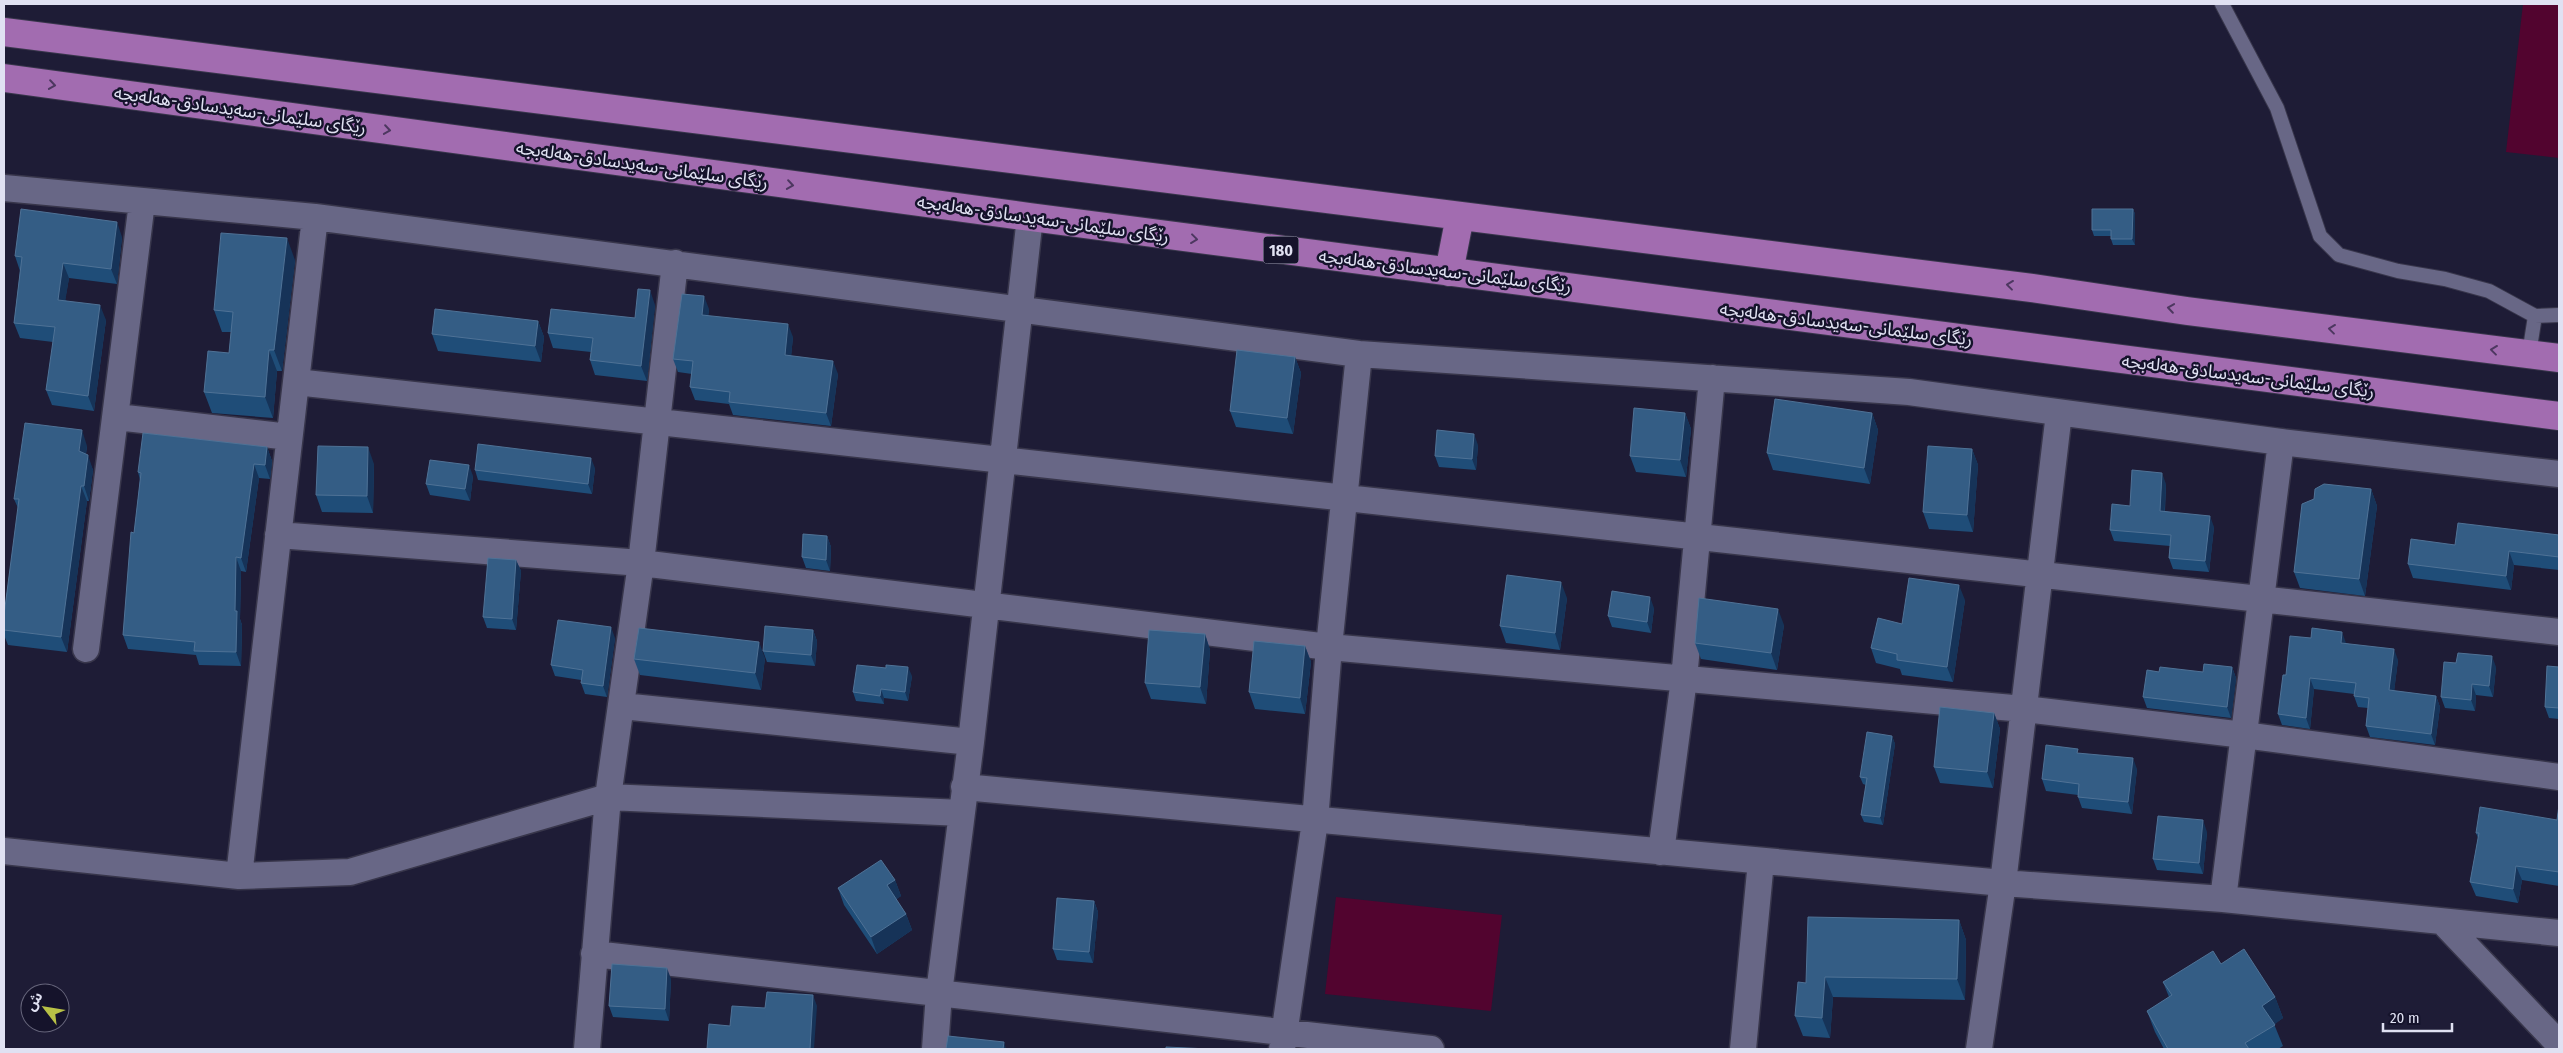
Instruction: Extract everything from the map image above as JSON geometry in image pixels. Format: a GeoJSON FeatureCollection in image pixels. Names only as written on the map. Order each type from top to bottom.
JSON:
{"type":"FeatureCollection","features":[{"type":"Feature","properties":{"kind":"highway"},"geometry":{"type":"LineString","coordinates":[[4,32],[2032,288],[2187,311],[2559,358]]}},
{"type":"Feature","properties":{"kind":"highway","name":"رێگای سلێمانی-سەیدسادق-هەلەبجە"},"geometry":{"type":"LineString","coordinates":[[4,78],[1030,217],[2559,416]]}},
{"type":"Feature","properties":{"kind":"highway"},"geometry":{"type":"LineString","coordinates":[[1449,272],[1460,216]]}},
{"type":"Feature","properties":{"kind":"street"},"geometry":{"type":"LineString","coordinates":[[4,188],[314,217],[1359,354],[1909,392],[2281,442],[2559,474]]}},
{"type":"Feature","properties":{"kind":"street"},"geometry":{"type":"LineString","coordinates":[[86,649],[142,202]]}},
{"type":"Feature","properties":{"kind":"street"},"geometry":{"type":"LineString","coordinates":[[239,876],[314,217]]}},
{"type":"Feature","properties":{"kind":"street"},"geometry":{"type":"LineString","coordinates":[[935,1049],[939,993],[971,742],[1001,460],[1030,217]]}},
{"type":"Feature","properties":{"kind":"street"},"geometry":{"type":"LineString","coordinates":[[587,1049],[608,797],[641,563],[674,263]]}},
{"type":"Feature","properties":{"kind":"street"},"geometry":{"type":"LineString","coordinates":[[1282,1041],[1315,821],[1329,647],[1359,354]]}},
{"type":"Feature","properties":{"kind":"street"},"geometry":{"type":"LineString","coordinates":[[1661,852],[1684,679],[1712,378]]}},
{"type":"Feature","properties":{"kind":"street"},"geometry":{"type":"LineString","coordinates":[[296,382],[2559,632]]}},
{"type":"Feature","properties":{"kind":"street"},"geometry":{"type":"LineString","coordinates":[[1979,1049],[2003,883],[2059,413]]}},
{"type":"Feature","properties":{"kind":"street"},"geometry":{"type":"LineString","coordinates":[[116,417],[290,437]]}},
{"type":"Feature","properties":{"kind":"street"},"geometry":{"type":"LineString","coordinates":[[2223,899],[2281,442]]}},
{"type":"Feature","properties":{"kind":"street"},"geometry":{"type":"LineString","coordinates":[[278,535],[641,563],[1329,647],[2024,709],[2244,735],[2559,777]]}},
{"type":"Feature","properties":{"kind":"street"},"geometry":{"type":"LineString","coordinates":[[622,706],[971,742]]}},
{"type":"Feature","properties":{"kind":"street"},"geometry":{"type":"LineString","coordinates":[[964,787],[1315,821],[2003,883],[2223,899],[2444,923],[2559,933]]}},
{"type":"Feature","properties":{"kind":"street"},"geometry":{"type":"LineString","coordinates":[[4,851],[239,876],[350,872],[608,797],[962,813]]}},
{"type":"Feature","properties":{"kind":"street"},"geometry":{"type":"LineString","coordinates":[[1743,1049],[1761,861]]}},
{"type":"Feature","properties":{"kind":"street"},"geometry":{"type":"LineString","coordinates":[[2444,923],[2559,1044]]}},
{"type":"Feature","properties":{"kind":"street"},"geometry":{"type":"LineString","coordinates":[[594,954],[939,993],[1282,1041],[1431,1049]]}},
{"type":"Feature","properties":{"kind":"lane"},"geometry":{"type":"LineString","coordinates":[[2222,4],[2277,108],[2320,236],[2339,255],[2398,271],[2445,279],[2489,291],[2535,316],[2559,315]]}},
{"type":"Feature","properties":{"kind":"lane"},"geometry":{"type":"LineString","coordinates":[[2528,354],[2535,316]]}},
{"type":"Feature","properties":{"kind":"shaded area"},"geometry":{"type":"Polygon","coordinates":[[[2523,4],[2559,4],[2559,158],[2506,152],[2523,4]]]}},
{"type":"Feature","properties":{"kind":"shaded area"},"geometry":{"type":"Polygon","coordinates":[[[1336,897],[1502,915],[1491,1011],[1325,994],[1336,897]]]}},
{"type":"Feature","properties":{"kind":"building"},"geometry":{"type":"Polygon","coordinates":[[[21,209],[117,222],[111,269],[63,263],[58,300],[100,305],[88,396],[46,390],[55,327],[14,323],[22,257],[15,256],[21,209]]]}},
{"type":"Feature","properties":{"kind":"building"},"geometry":{"type":"Polygon","coordinates":[[[2092,209],[2133,209],[2132,239],[2111,239],[2111,230],[2092,230],[2092,209]]]}},
{"type":"Feature","properties":{"kind":"building"},"geometry":{"type":"Polygon","coordinates":[[[221,233],[287,238],[274,350],[269,350],[265,397],[204,392],[208,351],[229,353],[233,312],[214,310],[221,233]]]}},
{"type":"Feature","properties":{"kind":"building"},"geometry":{"type":"Polygon","coordinates":[[[638,289],[650,290],[641,366],[590,360],[593,338],[548,333],[551,309],[635,318],[638,289]]]}},
{"type":"Feature","properties":{"kind":"building"},"geometry":{"type":"Polygon","coordinates":[[[682,294],[704,296],[702,315],[788,324],[785,355],[833,361],[826,413],[729,402],[730,392],[690,387],[693,361],[673,359],[682,294]]]}},
{"type":"Feature","properties":{"kind":"building"},"geometry":{"type":"Polygon","coordinates":[[[435,309],[538,321],[535,346],[432,334],[435,309]]]}},
{"type":"Feature","properties":{"kind":"building"},"geometry":{"type":"Polygon","coordinates":[[[1237,350],[1295,357],[1287,418],[1230,411],[1237,350]]]}},
{"type":"Feature","properties":{"kind":"building"},"geometry":{"type":"Polygon","coordinates":[[[1775,399],[1872,413],[1864,468],[1767,453],[1775,399]]]}},
{"type":"Feature","properties":{"kind":"building"},"geometry":{"type":"Polygon","coordinates":[[[1634,408],[1685,413],[1680,460],[1630,456],[1634,408]]]}},
{"type":"Feature","properties":{"kind":"building"},"geometry":{"type":"Polygon","coordinates":[[[25,423],[82,430],[79,451],[88,455],[84,486],[81,486],[61,637],[4,630],[4,615],[19,499],[14,499],[25,423]]]}},
{"type":"Feature","properties":{"kind":"building"},"geometry":{"type":"Polygon","coordinates":[[[1437,430],[1474,434],[1472,459],[1435,456],[1437,430]]]}},
{"type":"Feature","properties":{"kind":"building"},"geometry":{"type":"Polygon","coordinates":[[[143,433],[267,447],[265,465],[254,464],[241,558],[236,557],[236,652],[194,651],[195,642],[123,635],[131,532],[134,533],[141,473],[138,472],[143,433]]]}},
{"type":"Feature","properties":{"kind":"building"},"geometry":{"type":"Polygon","coordinates":[[[478,444],[591,458],[588,484],[475,470],[478,444]]]}},
{"type":"Feature","properties":{"kind":"building"},"geometry":{"type":"Polygon","coordinates":[[[318,446],[368,447],[367,496],[316,495],[318,446]]]}},
{"type":"Feature","properties":{"kind":"building"},"geometry":{"type":"Polygon","coordinates":[[[1928,446],[1972,449],[1967,515],[1923,512],[1928,446]]]}},
{"type":"Feature","properties":{"kind":"building"},"geometry":{"type":"Polygon","coordinates":[[[430,460],[469,465],[465,489],[426,484],[430,460]]]}},
{"type":"Feature","properties":{"kind":"building"},"geometry":{"type":"Polygon","coordinates":[[[2132,470],[2162,473],[2160,511],[2210,516],[2205,561],[2169,558],[2171,535],[2110,530],[2112,504],[2130,506],[2132,470]]]}},
{"type":"Feature","properties":{"kind":"building"},"geometry":{"type":"Polygon","coordinates":[[[2324,484],[2371,489],[2359,579],[2294,572],[2302,504],[2314,499],[2315,489],[2324,484]]]}},
{"type":"Feature","properties":{"kind":"building"},"geometry":{"type":"Polygon","coordinates":[[[2458,523],[2559,535],[2559,557],[2509,551],[2506,576],[2408,564],[2411,539],[2455,545],[2458,523]]]}},
{"type":"Feature","properties":{"kind":"building"},"geometry":{"type":"Polygon","coordinates":[[[803,534],[827,536],[826,560],[802,557],[803,534]]]}},
{"type":"Feature","properties":{"kind":"building"},"geometry":{"type":"Polygon","coordinates":[[[488,558],[516,560],[512,619],[483,617],[488,558]]]}},
{"type":"Feature","properties":{"kind":"building"},"geometry":{"type":"Polygon","coordinates":[[[1507,575],[1561,582],[1555,633],[1500,626],[1507,575]]]}},
{"type":"Feature","properties":{"kind":"building"},"geometry":{"type":"Polygon","coordinates":[[[1909,578],[1959,585],[1947,667],[1897,660],[1897,654],[1871,648],[1878,618],[1902,624],[1909,578]]]}},
{"type":"Feature","properties":{"kind":"building"},"geometry":{"type":"Polygon","coordinates":[[[1612,591],[1650,597],[1647,622],[1608,616],[1612,591]]]}},
{"type":"Feature","properties":{"kind":"building"},"geometry":{"type":"Polygon","coordinates":[[[1699,598],[1778,609],[1771,653],[1695,643],[1699,598]]]}},
{"type":"Feature","properties":{"kind":"building"},"geometry":{"type":"Polygon","coordinates":[[[558,620],[611,627],[603,686],[581,683],[583,670],[551,665],[558,620]]]}},
{"type":"Feature","properties":{"kind":"building"},"geometry":{"type":"Polygon","coordinates":[[[765,626],[813,630],[811,655],[763,651],[765,626]]]}},
{"type":"Feature","properties":{"kind":"building"},"geometry":{"type":"Polygon","coordinates":[[[639,628],[759,642],[755,673],[634,659],[639,628]]]}},
{"type":"Feature","properties":{"kind":"building"},"geometry":{"type":"Polygon","coordinates":[[[2312,628],[2342,632],[2341,643],[2394,649],[2389,690],[2436,696],[2431,734],[2366,726],[2369,698],[2354,696],[2356,683],[2310,678],[2306,718],[2278,714],[2283,675],[2286,675],[2290,636],[2311,638],[2312,628]]]}},
{"type":"Feature","properties":{"kind":"building"},"geometry":{"type":"Polygon","coordinates":[[[1149,630],[1205,634],[1200,687],[1145,683],[1149,630]]]}},
{"type":"Feature","properties":{"kind":"building"},"geometry":{"type":"Polygon","coordinates":[[[1254,641],[1305,646],[1300,698],[1249,692],[1254,641]]]}},
{"type":"Feature","properties":{"kind":"building"},"geometry":{"type":"Polygon","coordinates":[[[2458,653],[2492,656],[2489,686],[2472,684],[2471,700],[2441,697],[2444,662],[2456,663],[2458,653]]]}},
{"type":"Feature","properties":{"kind":"building"},"geometry":{"type":"Polygon","coordinates":[[[2204,664],[2232,667],[2227,707],[2143,697],[2147,670],[2159,672],[2160,667],[2203,672],[2204,664]]]}},
{"type":"Feature","properties":{"kind":"building"},"geometry":{"type":"Polygon","coordinates":[[[857,665],[886,668],[886,665],[908,667],[905,692],[881,689],[880,696],[853,692],[857,665]]]}},
{"type":"Feature","properties":{"kind":"building"},"geometry":{"type":"Polygon","coordinates":[[[2547,666],[2559,667],[2559,708],[2545,707],[2547,666]]]}},
{"type":"Feature","properties":{"kind":"building"},"geometry":{"type":"Polygon","coordinates":[[[1940,707],[1994,713],[1987,772],[1934,767],[1940,707]]]}},
{"type":"Feature","properties":{"kind":"building"},"geometry":{"type":"Polygon","coordinates":[[[1867,732],[1892,736],[1880,817],[1861,815],[1867,778],[1860,777],[1867,732]]]}},
{"type":"Feature","properties":{"kind":"building"},"geometry":{"type":"Polygon","coordinates":[[[2046,745],[2078,749],[2077,753],[2133,758],[2128,802],[2078,797],[2079,784],[2042,779],[2046,745]]]}},
{"type":"Feature","properties":{"kind":"building"},"geometry":{"type":"Polygon","coordinates":[[[2559,805],[2559,872],[2516,866],[2513,889],[2470,882],[2479,833],[2476,833],[2480,807],[2557,820],[2559,805]]]}},
{"type":"Feature","properties":{"kind":"building"},"geometry":{"type":"Polygon","coordinates":[[[2158,816],[2203,820],[2199,863],[2153,859],[2158,816]]]}},
{"type":"Feature","properties":{"kind":"building"},"geometry":{"type":"Polygon","coordinates":[[[881,860],[895,880],[887,885],[906,914],[871,937],[838,888],[881,860]]]}},
{"type":"Feature","properties":{"kind":"building"},"geometry":{"type":"Polygon","coordinates":[[[1057,898],[1094,901],[1089,952],[1053,949],[1057,898]]]}},
{"type":"Feature","properties":{"kind":"building"},"geometry":{"type":"Polygon","coordinates":[[[1808,917],[1959,920],[1957,979],[1825,977],[1822,1018],[1795,1016],[1798,982],[1806,983],[1808,917]]]}},
{"type":"Feature","properties":{"kind":"building"},"geometry":{"type":"Polygon","coordinates":[[[2244,949],[2275,997],[2262,1006],[2275,1025],[2245,1043],[2249,1049],[2168,1049],[2147,1011],[2172,995],[2163,982],[2213,951],[2221,964],[2244,949]]]}},
{"type":"Feature","properties":{"kind":"building"},"geometry":{"type":"Polygon","coordinates":[[[612,964],[667,968],[665,1009],[609,1006],[612,964]]]}},
{"type":"Feature","properties":{"kind":"building"},"geometry":{"type":"Polygon","coordinates":[[[767,992],[813,995],[810,1049],[707,1049],[709,1024],[730,1026],[732,1006],[765,1008],[767,992]]]}},
{"type":"Feature","properties":{"kind":"building"},"geometry":{"type":"Polygon","coordinates":[[[948,1036],[1004,1042],[1003,1049],[946,1049],[948,1036]]]}},
{"type":"Feature","properties":{"kind":"building"},"geometry":{"type":"Polygon","coordinates":[[[1166,1047],[1209,1049],[1166,1049],[1166,1047]]]}}]}
